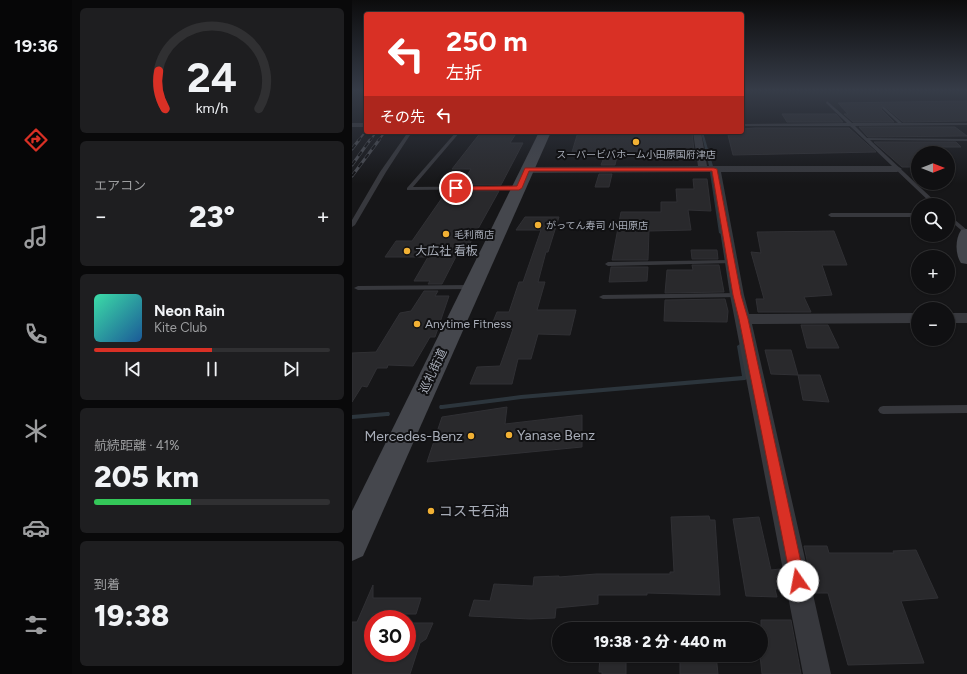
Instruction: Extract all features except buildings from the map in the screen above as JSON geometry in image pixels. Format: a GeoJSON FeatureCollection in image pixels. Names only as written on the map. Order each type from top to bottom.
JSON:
{"type":"FeatureCollection","features":[{"type":"Feature","properties":{"kind":"street"},"geometry":{"type":"LineString","coordinates":[[352,125],[364,125]]}},
{"type":"Feature","properties":{"kind":"street","name":"巡礼街道"},"geometry":{"type":"LineString","coordinates":[[352,545],[544,134]]}},
{"type":"Feature","properties":{"kind":"street"},"geometry":{"type":"LineString","coordinates":[[697,134],[703,169]]}},
{"type":"Feature","properties":{"kind":"street"},"geometry":{"type":"LineString","coordinates":[[523,179],[703,169],[897,169]]}},
{"type":"Feature","properties":{"kind":"street"},"geometry":{"type":"LineString","coordinates":[[714,169],[737,295],[817,674]]}},
{"type":"Feature","properties":{"kind":"street"},"geometry":{"type":"LineString","coordinates":[[743,319],[911,318]]}},
{"type":"Feature","properties":{"kind":"street"},"geometry":{"type":"LineString","coordinates":[[955,318],[967,318]]}},
{"type":"Feature","properties":{"kind":"lane"},"geometry":{"type":"LineString","coordinates":[[847,121],[928,198]]}},
{"type":"Feature","properties":{"kind":"lane"},"geometry":{"type":"LineString","coordinates":[[898,121],[902,125]]}},
{"type":"Feature","properties":{"kind":"lane"},"geometry":{"type":"LineString","coordinates":[[744,125],[967,124]]}},
{"type":"Feature","properties":{"kind":"lane"},"geometry":{"type":"LineString","coordinates":[[352,225],[383,172],[409,134]]}},
{"type":"Feature","properties":{"kind":"lane"},"geometry":{"type":"LineString","coordinates":[[456,134],[409,189],[523,179]]}},
{"type":"Feature","properties":{"kind":"lane"},"geometry":{"type":"LineString","coordinates":[[865,139],[967,140]]}},
{"type":"Feature","properties":{"kind":"lane"},"geometry":{"type":"LineString","coordinates":[[830,215],[911,215]]}},
{"type":"Feature","properties":{"kind":"lane"},"geometry":{"type":"LineString","coordinates":[[955,227],[967,245]]}},
{"type":"Feature","properties":{"kind":"lane"},"geometry":{"type":"LineString","coordinates":[[608,264],[731,262]]}},
{"type":"Feature","properties":{"kind":"lane"},"geometry":{"type":"LineString","coordinates":[[358,288],[472,287]]}},
{"type":"Feature","properties":{"kind":"lane"},"geometry":{"type":"LineString","coordinates":[[603,297],[737,295]]}},
{"type":"Feature","properties":{"kind":"lane"},"geometry":{"type":"LineString","coordinates":[[883,410],[967,408]]}},
{"type":"Feature","properties":{"kind":"waterway"},"geometry":{"type":"LineString","coordinates":[[703,134],[711,166],[721,233]]}},
{"type":"Feature","properties":{"kind":"waterway"},"geometry":{"type":"LineString","coordinates":[[442,407],[521,397],[745,378],[740,346]]}},
{"type":"Feature","properties":{"kind":"waterway"},"geometry":{"type":"LineString","coordinates":[[352,417],[387,414]]}},
{"type":"Feature","properties":{"kind":"railway"},"geometry":{"type":"LineString","coordinates":[[358,141],[364,134]]}},
{"type":"Feature","properties":{"kind":"railway"},"geometry":{"type":"LineString","coordinates":[[370,141],[375,134]]}},
{"type":"Feature","properties":{"kind":"railway"},"geometry":{"type":"LineString","coordinates":[[378,141],[383,134]]}},
{"type":"Feature","properties":{"kind":"railway"},"geometry":{"type":"LineString","coordinates":[[352,149],[359,140]]}},
{"type":"Feature","properties":{"kind":"railway"},"geometry":{"type":"LineString","coordinates":[[352,165],[370,140]]}},
{"type":"Feature","properties":{"kind":"railway"},"geometry":{"type":"LineString","coordinates":[[352,176],[379,140]]}},
{"type":"Feature","properties":{"kind":"place","name":"スーパービバホーム小田原国府津店"},"geometry":{"type":"Point","coordinates":[636,142]}},
{"type":"Feature","properties":{"kind":"place","name":"がってん寿司 小田原店"},"geometry":{"type":"Point","coordinates":[538,225]}},
{"type":"Feature","properties":{"kind":"place","name":"毛利商店"},"geometry":{"type":"Point","coordinates":[446,234]}},
{"type":"Feature","properties":{"kind":"place","name":"大広社 看板"},"geometry":{"type":"Point","coordinates":[407,251]}},
{"type":"Feature","properties":{"kind":"place","name":"Anytime Fitness"},"geometry":{"type":"Point","coordinates":[417,324]}},
{"type":"Feature","properties":{"kind":"place","name":"Yanase Benz"},"geometry":{"type":"Point","coordinates":[509,435]}},
{"type":"Feature","properties":{"kind":"place","name":"Mercedes-Benz"},"geometry":{"type":"Point","coordinates":[471,436]}},
{"type":"Feature","properties":{"kind":"place","name":"コスモ石油"},"geometry":{"type":"Point","coordinates":[431,511]}},
{"type":"Feature","properties":{"kind":"route"},"geometry":{"type":"LineString","coordinates":[[456,188],[519,188],[527,170],[714,169],[737,295],[798,581]]}}]}
